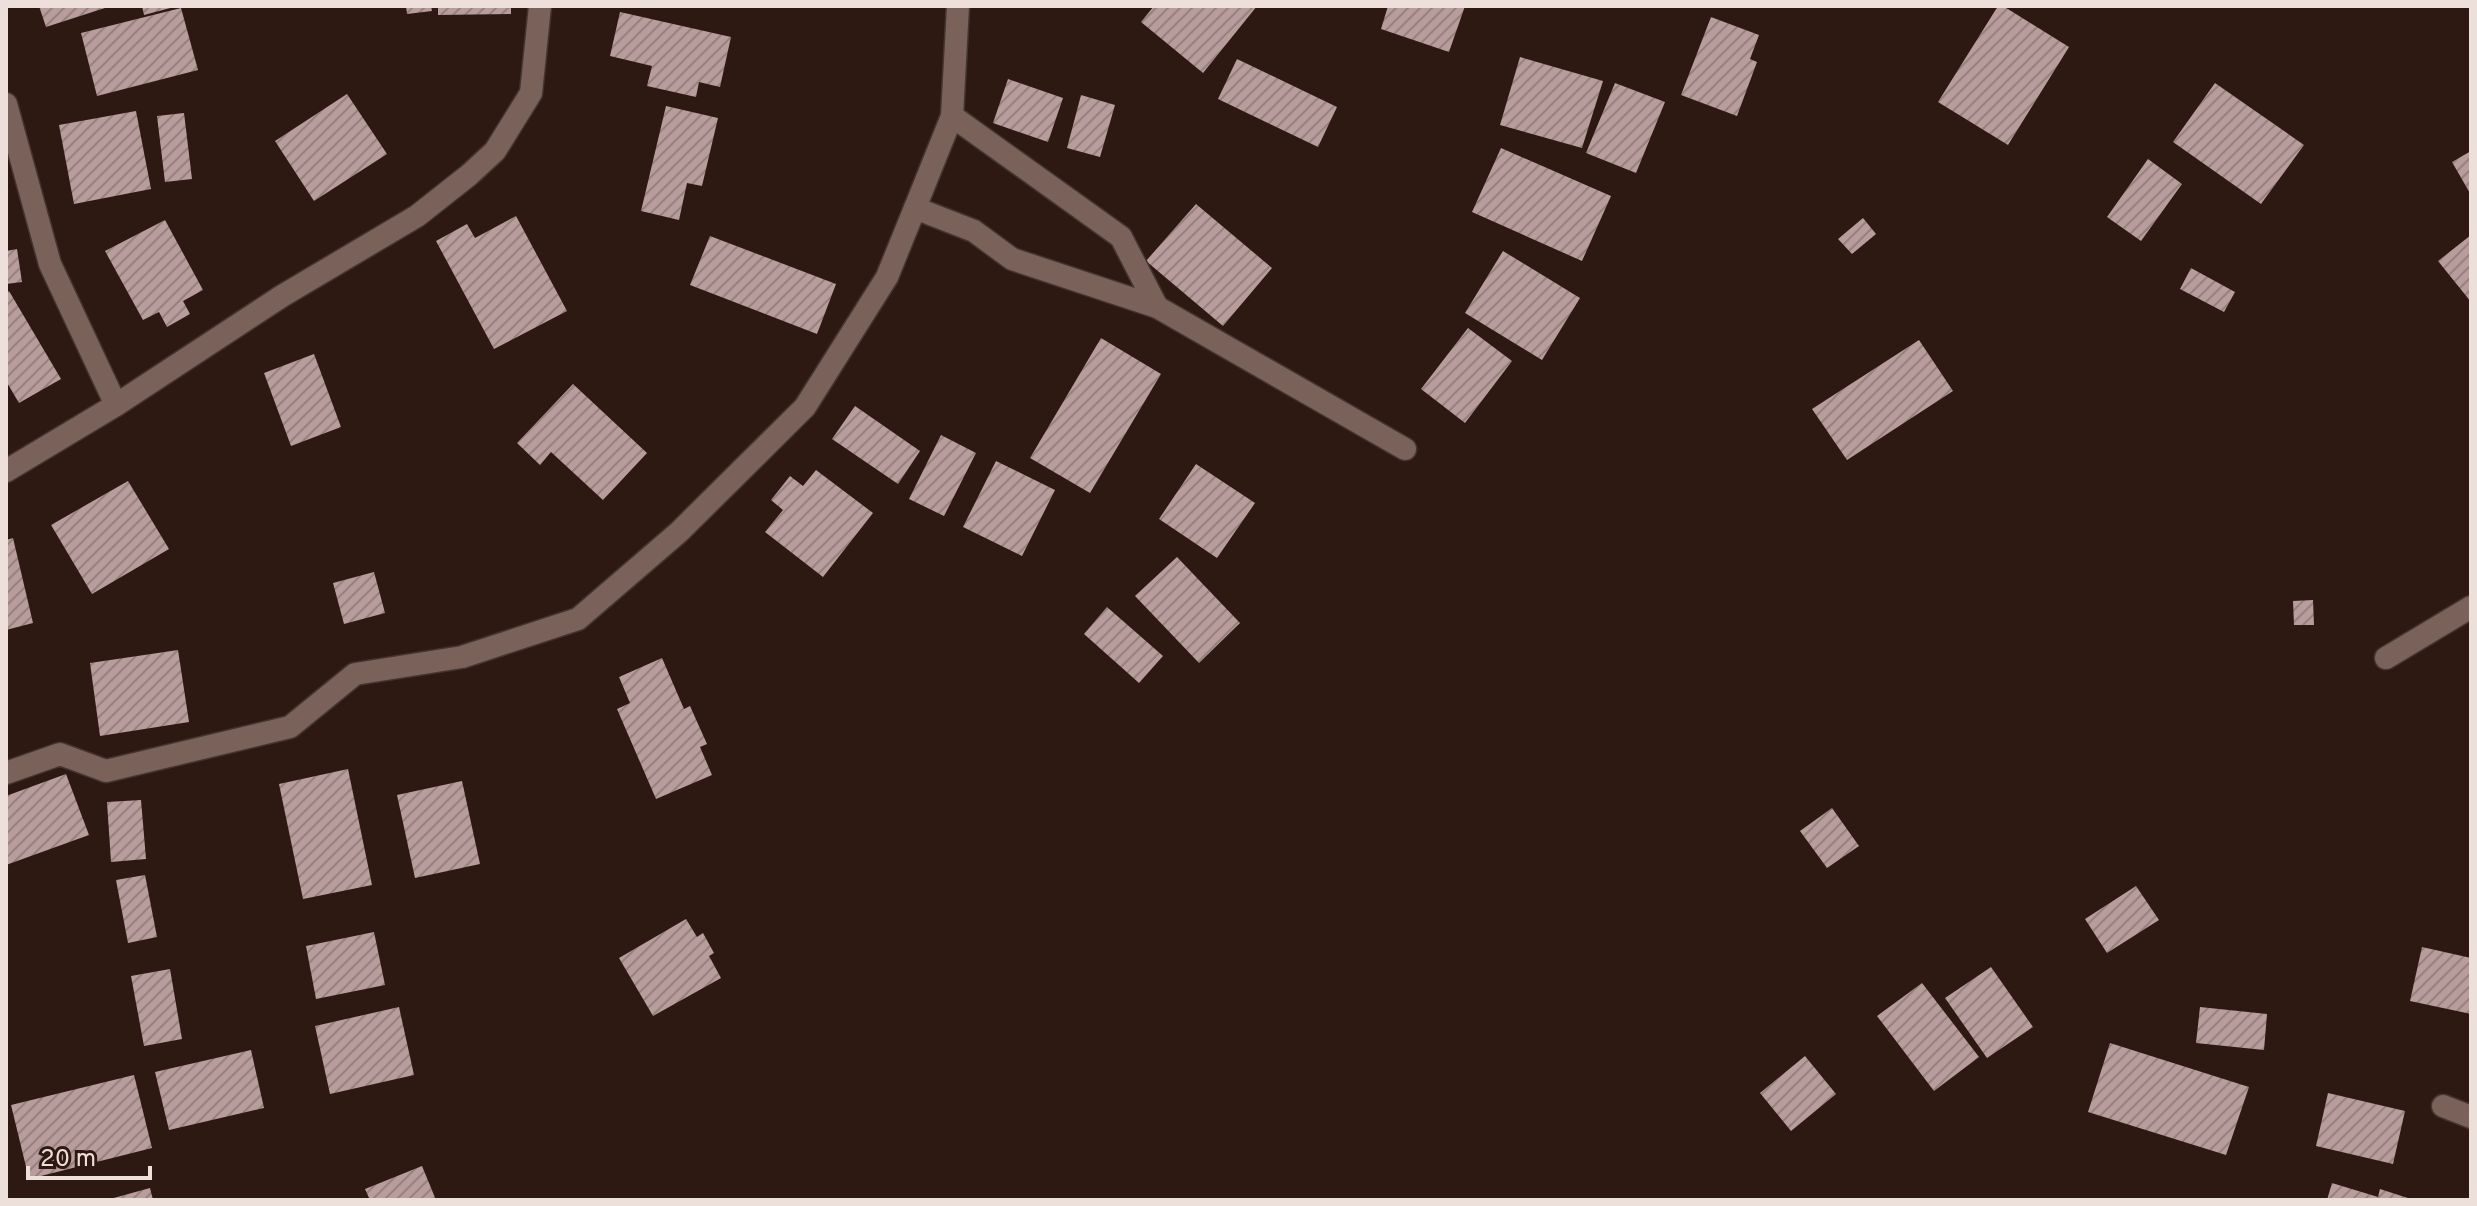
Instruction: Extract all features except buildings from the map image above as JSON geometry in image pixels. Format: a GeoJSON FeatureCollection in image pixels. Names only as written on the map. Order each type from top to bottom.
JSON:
{"type":"FeatureCollection","features":[{"type":"Feature","properties":{"kind":"street"},"geometry":{"type":"LineString","coordinates":[[6,471],[116,405],[282,296],[417,216],[495,151],[531,93],[540,6]]}},
{"type":"Feature","properties":{"kind":"street"},"geometry":{"type":"LineString","coordinates":[[6,773],[60,754],[106,771],[290,727],[355,674],[462,657],[578,619],[679,532],[805,407],[887,277],[952,116],[958,6]]}},
{"type":"Feature","properties":{"kind":"street"},"geometry":{"type":"LineString","coordinates":[[6,104],[50,264],[116,405]]}},
{"type":"Feature","properties":{"kind":"street"},"geometry":{"type":"LineString","coordinates":[[952,116],[1121,237],[1157,307]]}},
{"type":"Feature","properties":{"kind":"street"},"geometry":{"type":"LineString","coordinates":[[915,208],[974,231],[1012,259],[1157,307],[1405,449]]}},
{"type":"Feature","properties":{"kind":"street"},"geometry":{"type":"LineString","coordinates":[[2386,658],[2471,607]]}},
{"type":"Feature","properties":{"kind":"street"},"geometry":{"type":"LineString","coordinates":[[2443,1106],[2471,1117]]}}]}
